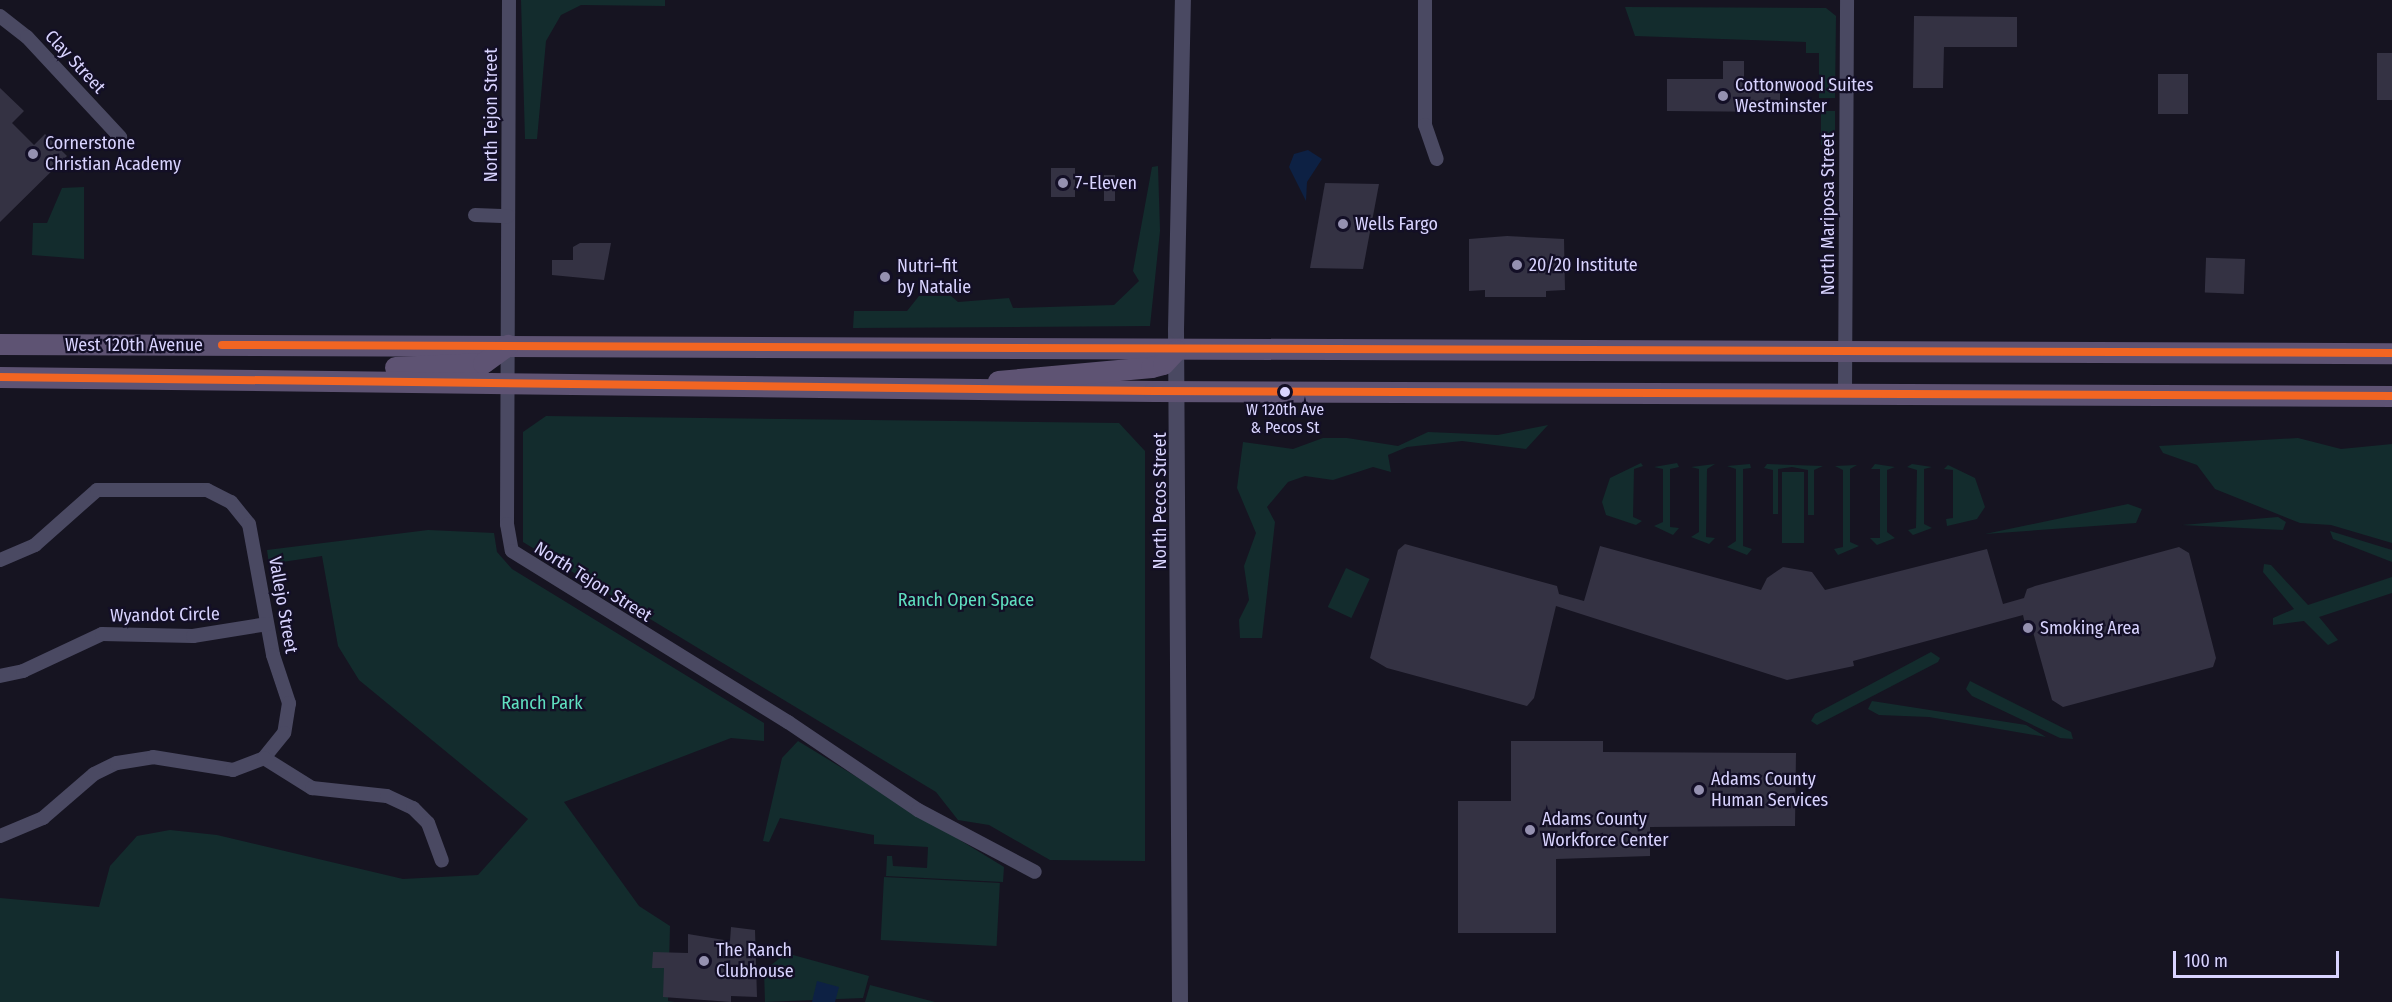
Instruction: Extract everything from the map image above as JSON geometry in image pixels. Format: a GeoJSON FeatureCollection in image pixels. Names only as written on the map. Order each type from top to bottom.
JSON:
{"type":"FeatureCollection","features":[{"type":"Feature","properties":{"kind":"main road","name":"West 120th Avenue"},"geometry":{"type":"LineString","coordinates":[[0,344],[1176,350],[1846,348],[2392,353]]}},
{"type":"Feature","properties":{"kind":"main road"},"geometry":{"type":"LineString","coordinates":[[256,379],[329,368],[473,365],[508,345]]}},
{"type":"Feature","properties":{"kind":"main road"},"geometry":{"type":"LineString","coordinates":[[964,389],[1026,375],[1151,367],[1163,364],[1176,350]]}},
{"type":"Feature","properties":{"kind":"main road","name":"West 120th Avenue"},"geometry":{"type":"LineString","coordinates":[[0,377],[1179,391],[2392,396]]}},
{"type":"Feature","properties":{"kind":"main road"},"geometry":{"type":"LineString","coordinates":[[2349,396],[2392,401]]}},
{"type":"Feature","properties":{"kind":"street","name":"North Tejon Street"},"geometry":{"type":"LineString","coordinates":[[509,0],[507,524],[515,555],[788,722],[918,810],[1035,872]]}},
{"type":"Feature","properties":{"kind":"street","name":"North Pecos Street"},"geometry":{"type":"LineString","coordinates":[[1180,1002],[1179,391],[1176,350],[1183,0]]}},
{"type":"Feature","properties":{"kind":"street"},"geometry":{"type":"LineString","coordinates":[[1425,0],[1425,124],[1437,159]]}},
{"type":"Feature","properties":{"kind":"street","name":"North Mariposa Street"},"geometry":{"type":"LineString","coordinates":[[1845,393],[1847,0]]}},
{"type":"Feature","properties":{"kind":"street","name":"Clay Street"},"geometry":{"type":"LineString","coordinates":[[0,16],[35,45],[120,137]]}},
{"type":"Feature","properties":{"kind":"street"},"geometry":{"type":"LineString","coordinates":[[475,215],[508,216]]}},
{"type":"Feature","properties":{"kind":"street","name":"Vallejo Street"},"geometry":{"type":"LineString","coordinates":[[0,560],[35,545],[97,490],[190,489],[223,496],[249,524],[267,624],[289,710],[284,733],[264,759]]}},
{"type":"Feature","properties":{"kind":"street","name":"Wyandot Circle"},"geometry":{"type":"LineString","coordinates":[[0,676],[24,671],[102,634],[194,636],[267,624]]}},
{"type":"Feature","properties":{"kind":"street"},"geometry":{"type":"LineString","coordinates":[[0,837],[43,818],[89,778],[117,764],[153,757],[233,770],[264,759],[312,788],[387,796],[413,808],[428,823],[442,861]]}},
{"type":"Feature","properties":{"kind":"green space"},"geometry":{"type":"Polygon","coordinates":[[[521,0],[665,0],[665,6],[581,5],[561,15],[546,41],[537,139],[525,139],[521,0]]]}},
{"type":"Feature","properties":{"kind":"green space"},"geometry":{"type":"Polygon","coordinates":[[[1625,7],[1826,8],[1836,16],[1835,98],[1819,98],[1819,53],[1806,53],[1806,42],[1635,36],[1625,7]]]}},
{"type":"Feature","properties":{"kind":"green space"},"geometry":{"type":"Polygon","coordinates":[[[1821,111],[1835,111],[1835,145],[1821,145],[1821,111]]]}},
{"type":"Feature","properties":{"kind":"green space"},"geometry":{"type":"Polygon","coordinates":[[[1158,166],[1160,231],[1150,326],[853,328],[854,311],[907,311],[919,296],[951,296],[958,302],[1009,298],[1013,308],[1114,305],[1139,281],[1133,271],[1152,167],[1158,166]]]}},
{"type":"Feature","properties":{"kind":"green space"},"geometry":{"type":"Polygon","coordinates":[[[84,187],[84,259],[32,255],[33,223],[47,223],[62,188],[84,187]]]}},
{"type":"Feature","properties":{"kind":"green space","name":"Ranch Open Space"},"geometry":{"type":"Polygon","coordinates":[[[546,416],[1119,423],[1145,451],[1145,861],[1050,860],[989,825],[958,820],[936,792],[523,542],[523,432],[546,416]]]}},
{"type":"Feature","properties":{"kind":"green space"},"geometry":{"type":"Polygon","coordinates":[[[1548,425],[1526,449],[1462,441],[1407,447],[1388,455],[1391,472],[1373,467],[1333,480],[1305,476],[1288,482],[1267,507],[1275,522],[1262,638],[1240,638],[1239,620],[1249,600],[1244,566],[1256,533],[1237,488],[1243,442],[1293,449],[1323,438],[1347,438],[1398,446],[1428,432],[1498,435],[1548,425]]]}},
{"type":"Feature","properties":{"kind":"green space"},"geometry":{"type":"Polygon","coordinates":[[[2298,438],[2341,449],[2392,444],[2392,543],[2331,525],[2300,523],[2215,489],[2197,465],[2163,453],[2159,446],[2298,438]]]}},
{"type":"Feature","properties":{"kind":"green space"},"geometry":{"type":"Polygon","coordinates":[[[1641,463],[1643,466],[1634,469],[1633,517],[1642,521],[1636,525],[1606,515],[1602,502],[1610,478],[1641,463]]]}},
{"type":"Feature","properties":{"kind":"green space"},"geometry":{"type":"Polygon","coordinates":[[[1677,463],[1679,467],[1670,469],[1670,527],[1679,528],[1673,535],[1654,526],[1663,522],[1663,469],[1654,467],[1677,463]]]}},
{"type":"Feature","properties":{"kind":"green space"},"geometry":{"type":"Polygon","coordinates":[[[1715,464],[1707,469],[1706,537],[1715,538],[1709,544],[1691,537],[1699,532],[1699,469],[1691,467],[1715,464]]]}},
{"type":"Feature","properties":{"kind":"green space"},"geometry":{"type":"Polygon","coordinates":[[[1750,464],[1751,468],[1743,469],[1743,546],[1752,549],[1747,555],[1727,547],[1736,541],[1736,469],[1727,466],[1750,464]]]}},
{"type":"Feature","properties":{"kind":"green space"},"geometry":{"type":"Polygon","coordinates":[[[1767,464],[1823,466],[1814,470],[1814,515],[1808,515],[1808,470],[1792,467],[1778,469],[1778,514],[1773,514],[1773,470],[1764,468],[1767,464]]]}},
{"type":"Feature","properties":{"kind":"green space"},"geometry":{"type":"Polygon","coordinates":[[[1875,464],[1895,467],[1887,470],[1887,532],[1895,538],[1877,545],[1870,538],[1880,538],[1880,469],[1871,469],[1875,464]]]}},
{"type":"Feature","properties":{"kind":"green space"},"geometry":{"type":"Polygon","coordinates":[[[1912,464],[1932,467],[1924,469],[1924,524],[1932,528],[1913,535],[1908,530],[1916,528],[1917,470],[1907,467],[1912,464]]]}},
{"type":"Feature","properties":{"kind":"green space"},"geometry":{"type":"Polygon","coordinates":[[[1857,465],[1850,469],[1850,542],[1859,546],[1838,555],[1834,549],[1843,547],[1843,470],[1835,466],[1857,465]]]}},
{"type":"Feature","properties":{"kind":"green space"},"geometry":{"type":"Polygon","coordinates":[[[1948,465],[1975,478],[1985,507],[1977,519],[1947,526],[1946,519],[1953,518],[1953,470],[1944,469],[1948,465]]]}},
{"type":"Feature","properties":{"kind":"green space"},"geometry":{"type":"Polygon","coordinates":[[[1782,472],[1804,472],[1804,543],[1782,543],[1782,472]]]}},
{"type":"Feature","properties":{"kind":"green space"},"geometry":{"type":"Polygon","coordinates":[[[2128,504],[2142,509],[2136,523],[1985,534],[2128,504]]]}},
{"type":"Feature","properties":{"kind":"green space"},"geometry":{"type":"Polygon","coordinates":[[[2278,517],[2286,522],[2283,530],[2182,525],[2278,517]]]}},
{"type":"Feature","properties":{"kind":"green space","name":"Ranch Park"},"geometry":{"type":"Polygon","coordinates":[[[428,530],[494,533],[497,552],[512,569],[764,723],[764,741],[731,738],[564,802],[639,906],[670,926],[668,1001],[675,1002],[0,1002],[0,898],[99,907],[110,866],[137,836],[170,830],[217,835],[403,879],[478,875],[528,819],[359,680],[338,646],[322,556],[269,564],[267,550],[428,530]]]}},
{"type":"Feature","properties":{"kind":"green space"},"geometry":{"type":"Polygon","coordinates":[[[2330,531],[2392,550],[2392,562],[2333,539],[2330,531]]]}},
{"type":"Feature","properties":{"kind":"green space"},"geometry":{"type":"Polygon","coordinates":[[[2264,564],[2271,565],[2308,605],[2392,577],[2392,593],[2319,617],[2338,640],[2328,645],[2304,621],[2273,625],[2273,618],[2294,609],[2263,572],[2264,564]]]}},
{"type":"Feature","properties":{"kind":"green space"},"geometry":{"type":"Polygon","coordinates":[[[1346,568],[1370,579],[1351,618],[1328,607],[1346,568]]]}},
{"type":"Feature","properties":{"kind":"green space"},"geometry":{"type":"Polygon","coordinates":[[[1931,652],[1940,658],[1938,662],[1817,725],[1811,721],[1815,714],[1931,652]]]}},
{"type":"Feature","properties":{"kind":"green space"},"geometry":{"type":"Polygon","coordinates":[[[1970,681],[2071,732],[2073,739],[2060,738],[1972,696],[1966,689],[1970,681]]]}},
{"type":"Feature","properties":{"kind":"green space"},"geometry":{"type":"Polygon","coordinates":[[[1872,701],[2026,725],[2046,737],[1929,717],[1879,715],[1868,709],[1872,701]]]}},
{"type":"Feature","properties":{"kind":"green space"},"geometry":{"type":"Polygon","coordinates":[[[798,741],[1004,867],[1003,882],[886,876],[887,856],[892,856],[893,866],[927,868],[928,847],[874,844],[874,835],[780,818],[769,842],[763,841],[782,758],[798,741]]]}},
{"type":"Feature","properties":{"kind":"green space"},"geometry":{"type":"Polygon","coordinates":[[[884,877],[1000,883],[997,946],[881,940],[884,877]]]}},
{"type":"Feature","properties":{"kind":"green space"},"geometry":{"type":"Polygon","coordinates":[[[786,953],[869,976],[863,998],[765,1002],[764,971],[786,953]]]}},
{"type":"Feature","properties":{"kind":"green space"},"geometry":{"type":"Polygon","coordinates":[[[870,985],[935,1002],[865,1002],[870,985]]]}},
{"type":"Feature","properties":{"kind":"water"},"geometry":{"type":"Polygon","coordinates":[[[1308,150],[1322,159],[1307,182],[1306,201],[1289,167],[1294,154],[1308,150]]]}},
{"type":"Feature","properties":{"kind":"water"},"geometry":{"type":"Polygon","coordinates":[[[817,981],[839,987],[835,1002],[812,1002],[817,981]]]}},
{"type":"Feature","properties":{"kind":"building"},"geometry":{"type":"Polygon","coordinates":[[[1914,16],[2017,17],[2017,47],[1944,47],[1943,88],[1913,88],[1914,16]]]}},
{"type":"Feature","properties":{"kind":"building"},"geometry":{"type":"Polygon","coordinates":[[[2377,53],[2392,53],[2392,100],[2377,100],[2377,53]]]}},
{"type":"Feature","properties":{"kind":"building","name":"Cottonwood Suites Westminster"},"geometry":{"type":"Polygon","coordinates":[[[1723,61],[1744,61],[1744,80],[1780,80],[1780,112],[1667,111],[1667,79],[1723,79],[1723,61]]]}},
{"type":"Feature","properties":{"kind":"building"},"geometry":{"type":"Polygon","coordinates":[[[2158,74],[2188,74],[2188,114],[2158,114],[2158,74]]]}},
{"type":"Feature","properties":{"kind":"building","name":"Cornerstone Christian Academy"},"geometry":{"type":"Polygon","coordinates":[[[0,88],[24,111],[12,123],[34,145],[45,134],[67,156],[0,222],[0,88]]]}},
{"type":"Feature","properties":{"kind":"building","name":"7-Eleven"},"geometry":{"type":"Polygon","coordinates":[[[1051,168],[1075,168],[1075,197],[1051,197],[1051,168]]]}},
{"type":"Feature","properties":{"kind":"building"},"geometry":{"type":"Polygon","coordinates":[[[1104,175],[1115,175],[1115,201],[1104,201],[1104,175]]]}},
{"type":"Feature","properties":{"kind":"building","name":"Wells Fargo"},"geometry":{"type":"Polygon","coordinates":[[[1325,183],[1379,184],[1363,269],[1310,268],[1325,183]]]}},
{"type":"Feature","properties":{"kind":"building","name":"20/20 Institute"},"geometry":{"type":"Polygon","coordinates":[[[1507,236],[1564,239],[1565,290],[1546,291],[1546,297],[1485,297],[1485,290],[1469,291],[1469,239],[1507,236]]]}},
{"type":"Feature","properties":{"kind":"building"},"geometry":{"type":"Polygon","coordinates":[[[580,243],[611,243],[604,280],[552,275],[552,260],[573,260],[573,247],[580,243]]]}},
{"type":"Feature","properties":{"kind":"building"},"geometry":{"type":"Polygon","coordinates":[[[2206,258],[2245,259],[2244,294],[2205,293],[2206,258]]]}},
{"type":"Feature","properties":{"kind":"building"},"geometry":{"type":"Polygon","coordinates":[[[1405,544],[1557,586],[1559,594],[1584,601],[1600,546],[1761,590],[1767,578],[1783,567],[1812,572],[1825,590],[1987,549],[2003,604],[2024,598],[2027,589],[2035,586],[2179,547],[2189,553],[2216,658],[2213,667],[2063,707],[2052,700],[2033,632],[2027,633],[2023,615],[1853,661],[1854,666],[1787,680],[1556,606],[1534,698],[1527,706],[1387,668],[1370,658],[1398,550],[1405,544]]]}},
{"type":"Feature","properties":{"kind":"building"},"geometry":{"type":"Polygon","coordinates":[[[1511,741],[1603,741],[1603,752],[1796,753],[1795,826],[1650,827],[1650,856],[1556,859],[1556,933],[1458,933],[1458,801],[1511,801],[1511,741]]]}},
{"type":"Feature","properties":{"kind":"building","name":"The Ranch Clubhouse"},"geometry":{"type":"Polygon","coordinates":[[[731,927],[755,930],[757,997],[731,996],[731,1002],[663,997],[664,968],[652,968],[653,952],[688,953],[688,934],[730,941],[731,927]]]}},
{"type":"Feature","properties":{"kind":"transit line"},"geometry":{"type":"LineString","coordinates":[[222,345],[2392,353]]}},
{"type":"Feature","properties":{"kind":"transit line"},"geometry":{"type":"LineString","coordinates":[[0,377],[1154,391],[2392,396]]}},
{"type":"Feature","properties":{"kind":"place","name":"Cottonwood Suites Westminster"},"geometry":{"type":"Point","coordinates":[1723,96]}},
{"type":"Feature","properties":{"kind":"place","name":"Cornerstone Christian Academy"},"geometry":{"type":"Point","coordinates":[33,154]}},
{"type":"Feature","properties":{"kind":"place","name":"7-Eleven"},"geometry":{"type":"Point","coordinates":[1063,183]}},
{"type":"Feature","properties":{"kind":"place","name":"Wells Fargo"},"geometry":{"type":"Point","coordinates":[1343,224]}},
{"type":"Feature","properties":{"kind":"place","name":"20/20 Institute"},"geometry":{"type":"Point","coordinates":[1517,265]}},
{"type":"Feature","properties":{"kind":"place","name":"Nutri–fit by Natalie"},"geometry":{"type":"Point","coordinates":[885,277]}},
{"type":"Feature","properties":{"kind":"place","name":"W 120th Ave & Pecos St"},"geometry":{"type":"Point","coordinates":[1285,392]}},
{"type":"Feature","properties":{"kind":"place","name":"Smoking Area"},"geometry":{"type":"Point","coordinates":[2028,628]}},
{"type":"Feature","properties":{"kind":"place","name":"Adams County Human Services"},"geometry":{"type":"Point","coordinates":[1699,790]}},
{"type":"Feature","properties":{"kind":"place","name":"Adams County Workforce Center"},"geometry":{"type":"Point","coordinates":[1530,830]}},
{"type":"Feature","properties":{"kind":"place","name":"The Ranch Clubhouse"},"geometry":{"type":"Point","coordinates":[704,961]}}]}
